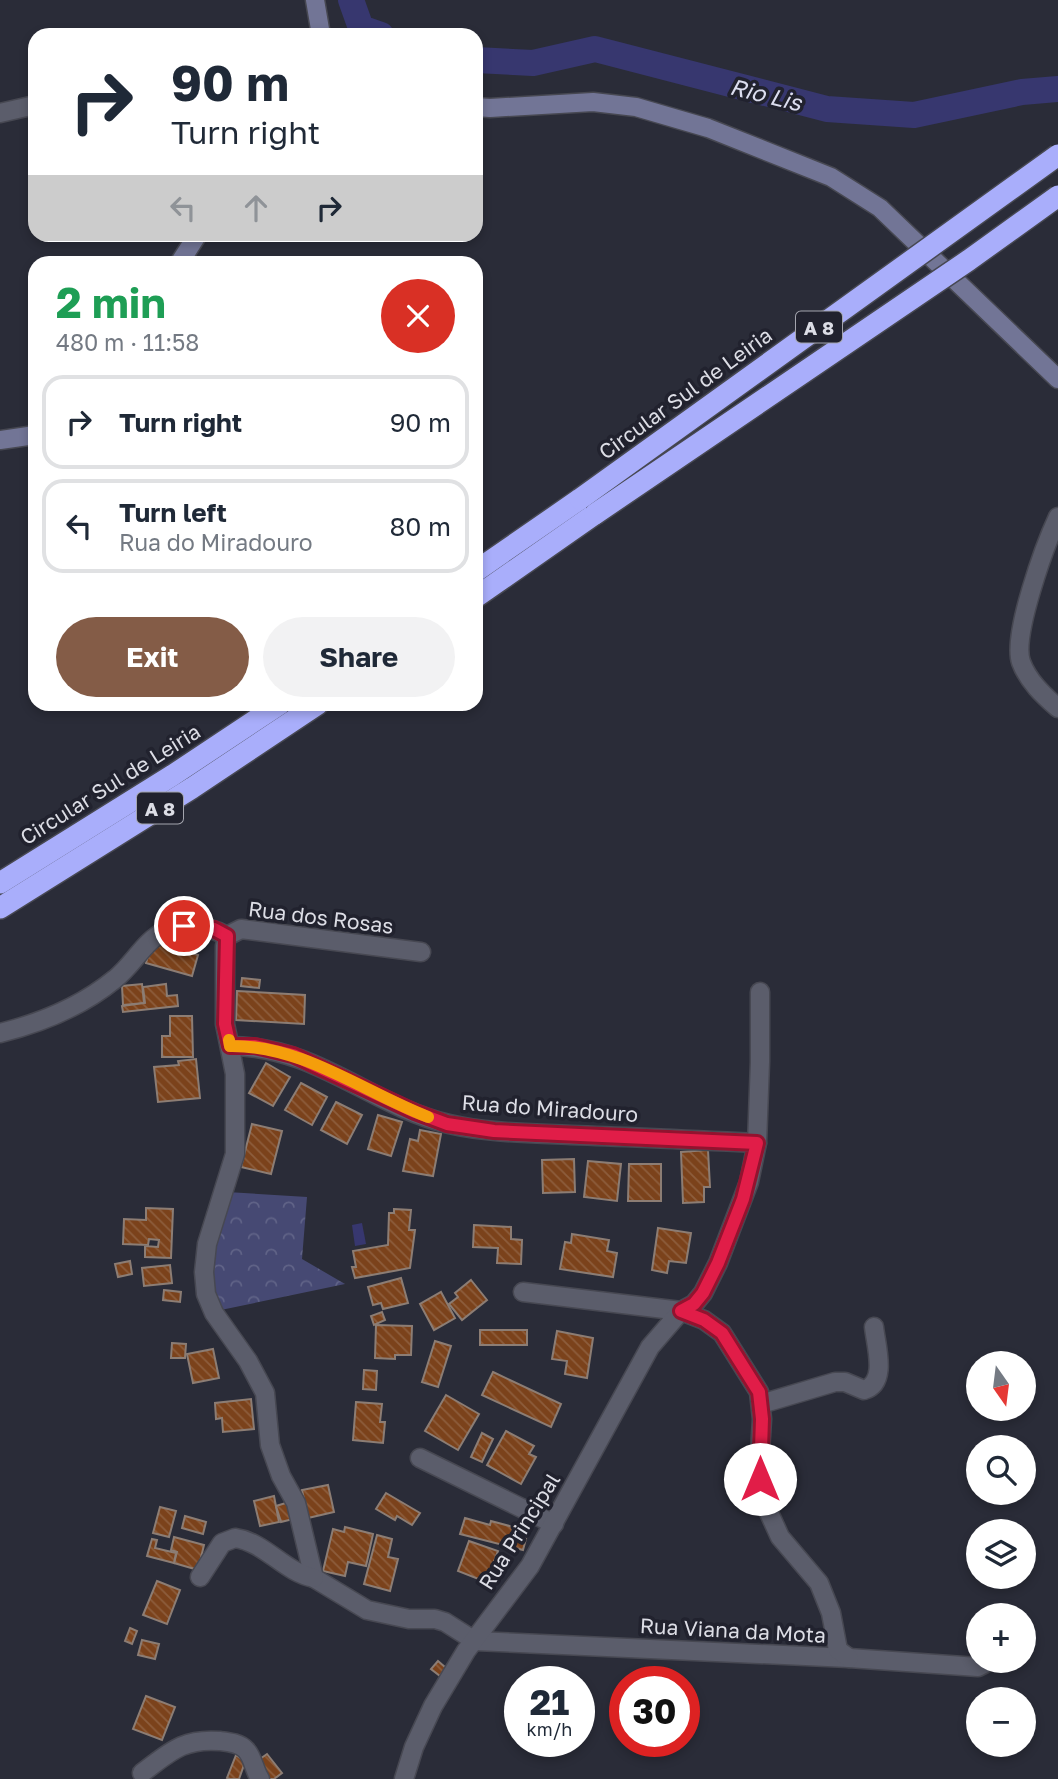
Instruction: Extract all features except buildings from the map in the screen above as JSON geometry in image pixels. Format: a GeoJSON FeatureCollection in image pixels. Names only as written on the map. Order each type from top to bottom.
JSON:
{"type":"FeatureCollection","features":[{"type":"Feature","properties":{"kind":"highway","name":"Circular Sul de Leiria"},"geometry":{"type":"LineString","coordinates":[[483,591],[587,506],[1058,155]]}},
{"type":"Feature","properties":{"kind":"highway","name":"Circular Sul de Leiria"},"geometry":{"type":"LineString","coordinates":[[483,567],[587,506],[969,260],[1058,197]]}},
{"type":"Feature","properties":{"kind":"highway","name":"Circular Sul de Leiria"},"geometry":{"type":"LineString","coordinates":[[0,883],[269,711]]}},
{"type":"Feature","properties":{"kind":"highway","name":"A 8"},"geometry":{"type":"LineString","coordinates":[[0,908],[192,788],[308,711]]}},
{"type":"Feature","properties":{"kind":"main road"},"geometry":{"type":"LineString","coordinates":[[316,3],[320,28]]}},
{"type":"Feature","properties":{"kind":"main road"},"geometry":{"type":"LineString","coordinates":[[316,3],[331,28]]}},
{"type":"Feature","properties":{"kind":"main road"},"geometry":{"type":"LineString","coordinates":[[483,109],[573,103],[614,104],[667,115],[721,132],[811,169],[859,193],[880,208],[1058,380]]}},
{"type":"Feature","properties":{"kind":"main road"},"geometry":{"type":"LineString","coordinates":[[0,440],[28,436]]}},
{"type":"Feature","properties":{"kind":"street"},"geometry":{"type":"LineString","coordinates":[[0,113],[28,107]]}},
{"type":"Feature","properties":{"kind":"street"},"geometry":{"type":"LineString","coordinates":[[1058,517],[1031,597],[1020,634],[1019,648],[1020,660],[1027,677],[1058,708]]}},
{"type":"Feature","properties":{"kind":"street"},"geometry":{"type":"LineString","coordinates":[[0,1033],[42,1022],[84,1000],[115,979],[156,936],[167,930],[192,925],[214,929],[227,936]]}},
{"type":"Feature","properties":{"kind":"street","name":"Rua dos Rosas"},"geometry":{"type":"LineString","coordinates":[[314,1578],[296,1503],[281,1476],[270,1445],[265,1393],[248,1361],[214,1313],[206,1294],[204,1272],[207,1244],[235,1154],[235,1074],[225,1024],[227,936],[241,929],[421,952]]}},
{"type":"Feature","properties":{"kind":"street","name":"Rua Principal"},"geometry":{"type":"LineString","coordinates":[[404,1779],[414,1747],[433,1706],[466,1651],[530,1566],[650,1346],[681,1311],[694,1304],[703,1293],[718,1263],[749,1182],[757,1143],[761,1062],[760,992]]}},
{"type":"Feature","properties":{"kind":"street","name":"Rua do Miradouro"},"geometry":{"type":"LineString","coordinates":[[230,1046],[255,1046],[293,1055],[415,1112],[447,1124],[494,1131],[757,1143]]}},
{"type":"Feature","properties":{"kind":"street"},"geometry":{"type":"LineString","coordinates":[[523,1292],[681,1311],[704,1320],[722,1333],[754,1383],[761,1404],[759,1468],[768,1512],[780,1537],[819,1583],[831,1613],[838,1650],[849,1658]]}},
{"type":"Feature","properties":{"kind":"street"},"geometry":{"type":"LineString","coordinates":[[761,1404],[835,1382],[845,1382],[864,1390],[874,1386],[878,1370],[874,1327]]}},
{"type":"Feature","properties":{"kind":"street"},"geometry":{"type":"LineString","coordinates":[[420,1458],[554,1524]]}},
{"type":"Feature","properties":{"kind":"street"},"geometry":{"type":"LineString","coordinates":[[200,1577],[222,1544],[235,1538],[253,1544],[303,1576],[314,1578],[367,1610],[409,1619],[435,1619],[445,1622],[475,1641]]}},
{"type":"Feature","properties":{"kind":"street","name":"Rua Viana da Mota"},"geometry":{"type":"LineString","coordinates":[[475,1641],[849,1658],[966,1666]]}},
{"type":"Feature","properties":{"kind":"street"},"geometry":{"type":"LineString","coordinates":[[142,1773],[177,1747],[192,1741],[208,1740],[230,1742],[244,1747],[260,1779]]}},
{"type":"Feature","properties":{"kind":"green space"},"geometry":{"type":"Polygon","coordinates":[[[227,1192],[307,1197],[302,1259],[345,1284],[216,1311],[207,1272],[227,1192]]]}},
{"type":"Feature","properties":{"kind":"shaded area"},"geometry":{"type":"Polygon","coordinates":[[[362,1223],[366,1244],[355,1246],[352,1225],[362,1223]]]}},
{"type":"Feature","properties":{"kind":"waterway","name":"Rio Lis"},"geometry":{"type":"LineString","coordinates":[[351,0],[361,28]]}},
{"type":"Feature","properties":{"kind":"waterway","name":"Rio Lis"},"geometry":{"type":"LineString","coordinates":[[483,60],[533,63],[595,49],[827,109],[914,115],[1022,92],[1058,89]]}},
{"type":"Feature","properties":{"kind":"slow traffic"},"geometry":{"type":"LineString","coordinates":[[229,1040],[230,1046],[274,1049],[301,1058],[428,1117]]}},
{"type":"Feature","properties":{"kind":"route"},"geometry":{"type":"LineString","coordinates":[[184,926],[214,929],[227,936],[225,1024],[230,1046],[255,1046],[293,1055],[415,1112],[447,1124],[494,1131],[757,1143],[749,1182],[718,1263],[703,1293],[694,1304],[681,1311],[704,1320],[722,1333],[759,1392],[762,1419],[760,1479]]}}]}
